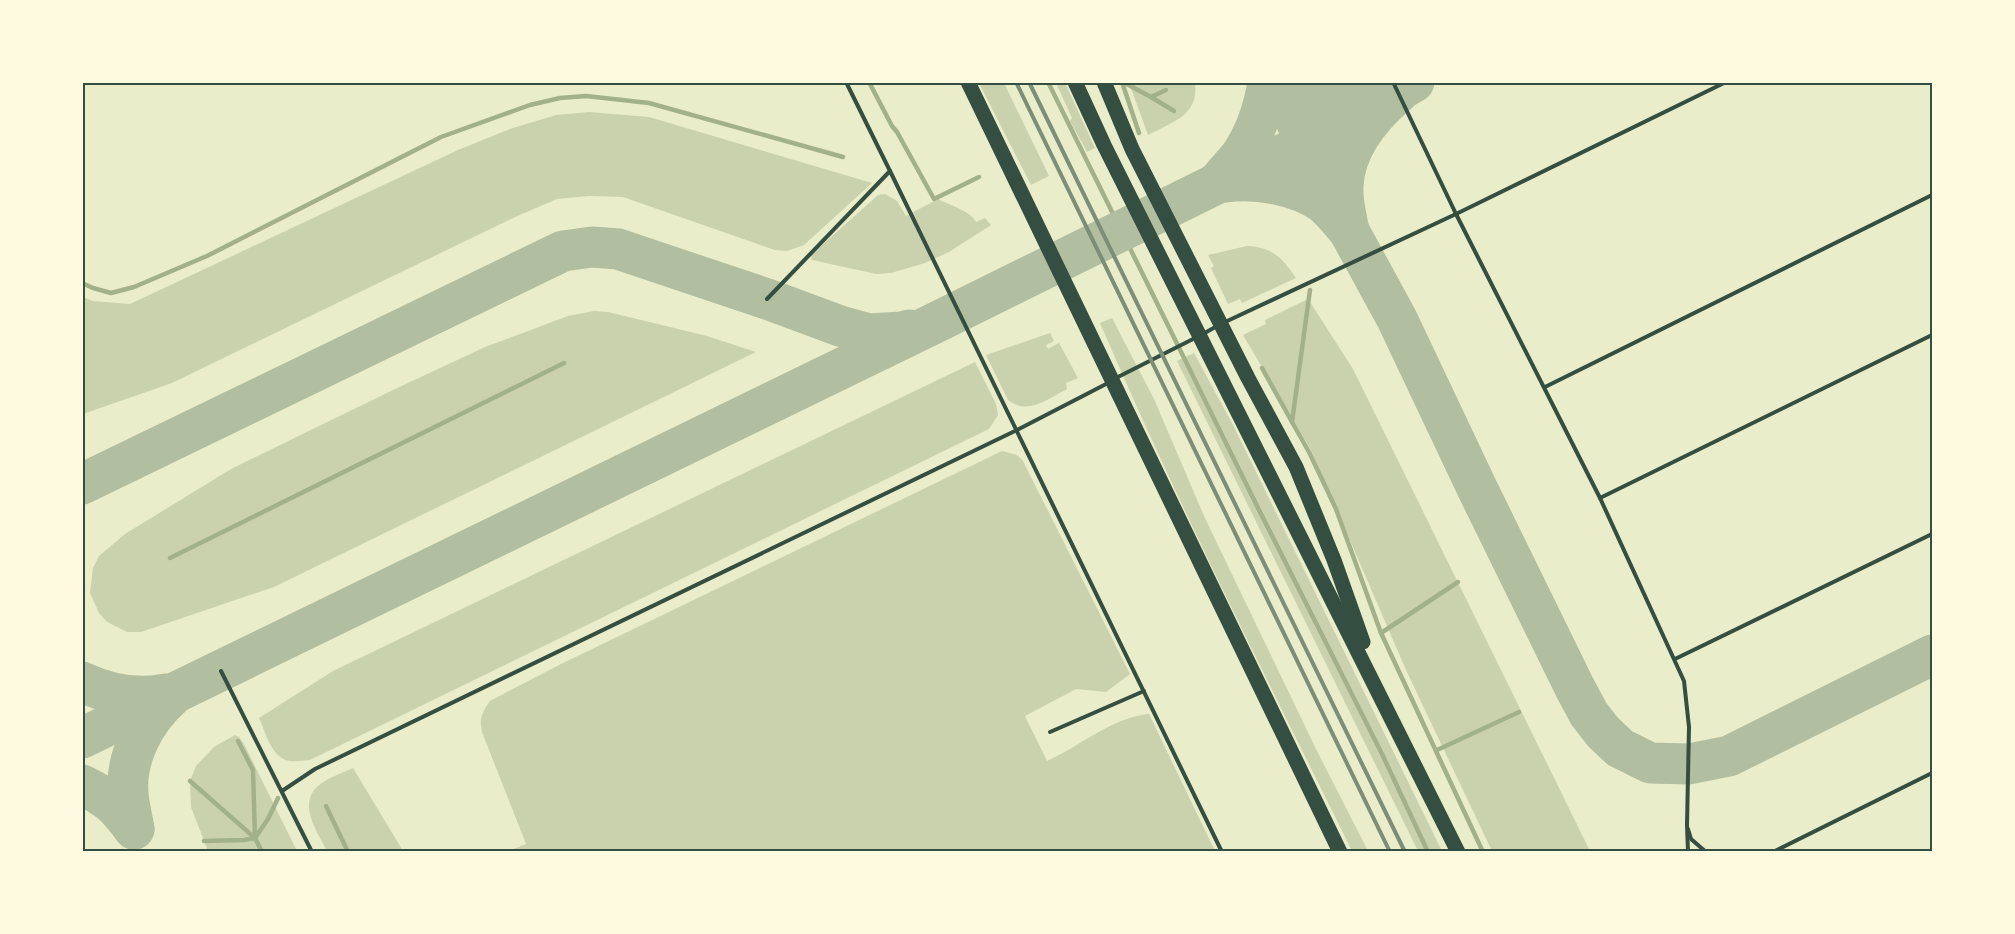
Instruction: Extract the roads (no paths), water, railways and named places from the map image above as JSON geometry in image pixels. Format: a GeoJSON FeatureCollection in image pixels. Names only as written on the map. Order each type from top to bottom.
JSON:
{"type":"FeatureCollection","features":[{"type":"Feature","properties":{"kind":"highway"},"geometry":{"type":"LineString","coordinates":[[968,82],[1340,852]]}},
{"type":"Feature","properties":{"kind":"highway"},"geometry":{"type":"LineString","coordinates":[[1075,82],[1109,154],[1458,852]]}},
{"type":"Feature","properties":{"kind":"highway"},"geometry":{"type":"LineString","coordinates":[[1104,82],[1132,149],[1244,370],[1296,467],[1334,560],[1389,712]]}},
{"type":"Feature","properties":{"kind":"lane"},"geometry":{"type":"LineString","coordinates":[[846,82],[1222,852]]}},
{"type":"Feature","properties":{"kind":"lane"},"geometry":{"type":"LineString","coordinates":[[1393,82],[1456,214],[1600,498],[1684,681],[1689,727],[1688,852]]}},
{"type":"Feature","properties":{"kind":"lane"},"geometry":{"type":"LineString","coordinates":[[282,791],[315,769],[1017,430],[1240,314],[1456,214],[1726,82]]}},
{"type":"Feature","properties":{"kind":"lane"},"geometry":{"type":"LineString","coordinates":[[767,299],[890,171]]}},
{"type":"Feature","properties":{"kind":"lane"},"geometry":{"type":"LineString","coordinates":[[1545,387],[1932,195]]}},
{"type":"Feature","properties":{"kind":"lane"},"geometry":{"type":"LineString","coordinates":[[1600,498],[1932,335]]}},
{"type":"Feature","properties":{"kind":"lane"},"geometry":{"type":"LineString","coordinates":[[1674,659],[1932,534]]}},
{"type":"Feature","properties":{"kind":"lane"},"geometry":{"type":"LineString","coordinates":[[221,671],[312,852]]}},
{"type":"Feature","properties":{"kind":"lane"},"geometry":{"type":"LineString","coordinates":[[1050,732],[1144,691]]}},
{"type":"Feature","properties":{"kind":"lane"},"geometry":{"type":"LineString","coordinates":[[1773,852],[1932,773]]}},
{"type":"Feature","properties":{"kind":"lane"},"geometry":{"type":"LineString","coordinates":[[1687,825],[1691,839],[1706,852]]}},
{"type":"Feature","properties":{"kind":"waterway"},"geometry":{"type":"LineString","coordinates":[[869,82],[934,199],[979,177]]}},
{"type":"Feature","properties":{"kind":"waterway"},"geometry":{"type":"LineString","coordinates":[[1048,82],[1258,508],[1382,754],[1428,852]]}},
{"type":"Feature","properties":{"kind":"waterway"},"geometry":{"type":"LineString","coordinates":[[1122,82],[1139,133]]}},
{"type":"Feature","properties":{"kind":"waterway"},"geometry":{"type":"LineString","coordinates":[[1123,82],[1151,97]]}},
{"type":"Feature","properties":{"kind":"waterway"},"geometry":{"type":"LineString","coordinates":[[1166,90],[1151,97],[1174,111]]}},
{"type":"Feature","properties":{"kind":"waterway"},"geometry":{"type":"LineString","coordinates":[[82,283],[111,293],[134,287],[207,256],[441,137],[530,105],[560,98],[586,96],[649,103],[843,157]]}},
{"type":"Feature","properties":{"kind":"waterway"},"geometry":{"type":"LineString","coordinates":[[1262,368],[1292,422],[1310,290]]}},
{"type":"Feature","properties":{"kind":"waterway"},"geometry":{"type":"LineString","coordinates":[[170,558],[564,363]]}},
{"type":"Feature","properties":{"kind":"waterway"},"geometry":{"type":"LineString","coordinates":[[1292,422],[1309,452],[1336,509],[1381,633],[1483,852]]}},
{"type":"Feature","properties":{"kind":"waterway"},"geometry":{"type":"LineString","coordinates":[[1381,633],[1458,582]]}},
{"type":"Feature","properties":{"kind":"waterway"},"geometry":{"type":"LineString","coordinates":[[1437,750],[1519,712]]}},
{"type":"Feature","properties":{"kind":"waterway"},"geometry":{"type":"LineString","coordinates":[[238,741],[253,770],[255,838],[268,819],[278,798]]}},
{"type":"Feature","properties":{"kind":"waterway"},"geometry":{"type":"LineString","coordinates":[[190,781],[255,838]]}},
{"type":"Feature","properties":{"kind":"waterway"},"geometry":{"type":"LineString","coordinates":[[326,806],[348,852]]}},
{"type":"Feature","properties":{"kind":"waterway"},"geometry":{"type":"LineString","coordinates":[[204,841],[255,838],[262,852]]}},
{"type":"Feature","properties":{"kind":"railway"},"geometry":{"type":"LineString","coordinates":[[1016,82],[1390,852]]}},
{"type":"Feature","properties":{"kind":"railway"},"geometry":{"type":"LineString","coordinates":[[1029,82],[1405,852]]}}]}
